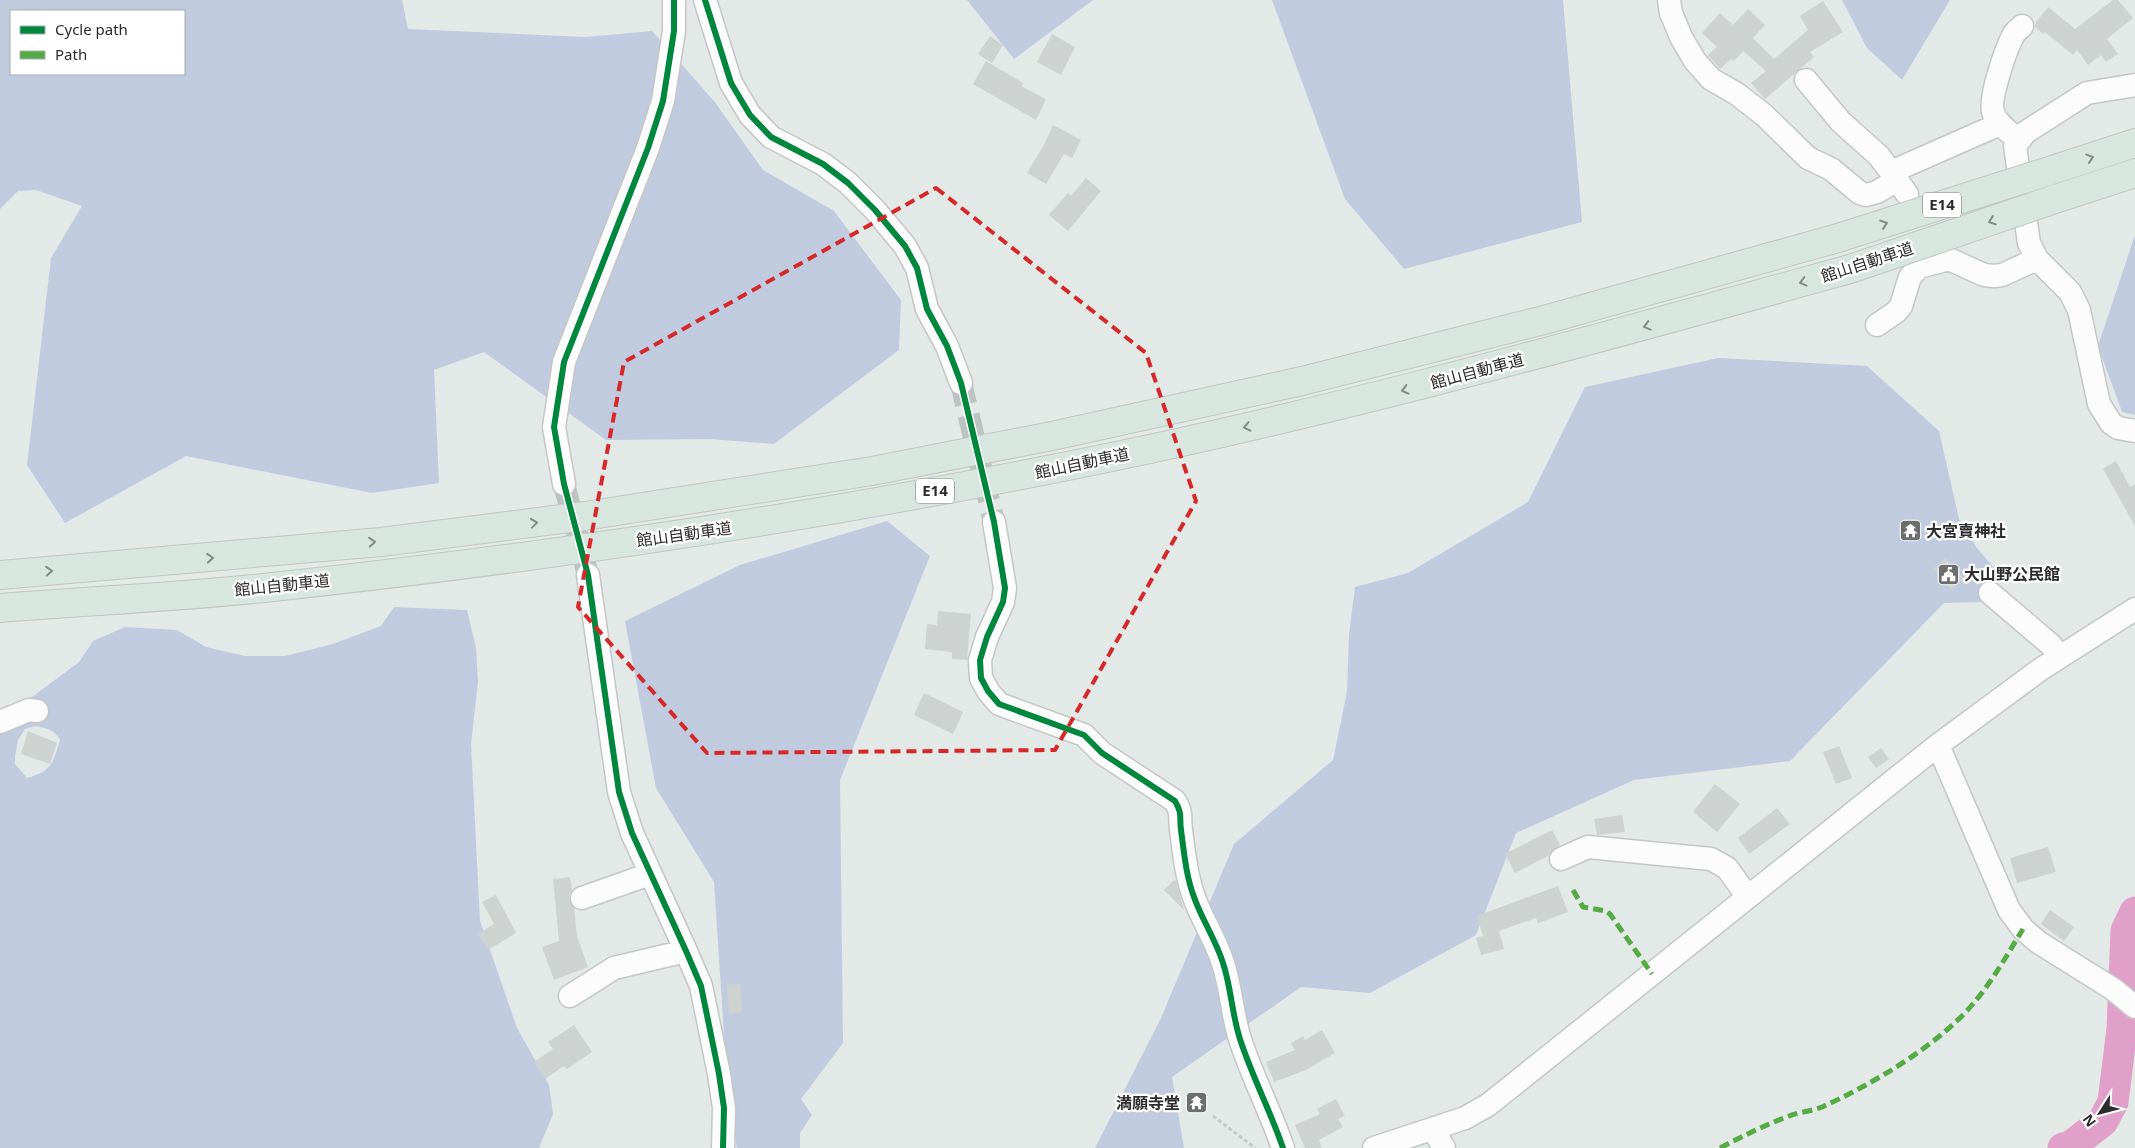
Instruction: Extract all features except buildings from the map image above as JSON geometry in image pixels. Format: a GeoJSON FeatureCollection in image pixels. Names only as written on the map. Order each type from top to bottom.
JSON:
{"type":"FeatureCollection","features":[{"type":"Feature","properties":{"kind":"highway","name":"館山自動車道"},"geometry":{"type":"LineString","coordinates":[[0,575],[390,540],[585,516],[872,471],[1052,436],[1302,381],[1544,320],[1838,238],[2130,144]]}},
{"type":"Feature","properties":{"kind":"highway","name":"館山自動車道"},"geometry":{"type":"LineString","coordinates":[[0,608],[261,588],[540,555],[796,517],[1043,471],[1207,437],[1379,396],[1850,269],[2135,172]]}},
{"type":"Feature","properties":{"kind":"street"},"geometry":{"type":"LineString","coordinates":[[564,484],[554,427],[564,362],[648,148],[663,101],[674,31],[674,0]]}},
{"type":"Feature","properties":{"kind":"street"},"geometry":{"type":"LineString","coordinates":[[705,0],[731,83],[750,114],[771,138],[823,164],[848,184],[874,210],[905,246],[917,268],[927,309],[947,346],[961,383]]}},
{"type":"Feature","properties":{"kind":"street"},"geometry":{"type":"LineString","coordinates":[[1668,0],[1670,13],[1681,37],[1695,61],[1711,79],[1737,94],[1764,115],[1808,158],[1831,169],[1860,193],[1866,195],[1877,192],[1898,182],[2000,124]]}},
{"type":"Feature","properties":{"kind":"street"},"geometry":{"type":"LineString","coordinates":[[2019,140],[2000,124],[1993,114],[1992,104],[1994,91],[2013,37],[2022,26]]}},
{"type":"Feature","properties":{"kind":"street"},"geometry":{"type":"LineString","coordinates":[[1806,80],[1841,122],[1862,140],[1898,182]]}},
{"type":"Feature","properties":{"kind":"street"},"geometry":{"type":"LineString","coordinates":[[2135,84],[2087,93],[2026,132],[2015,146],[2029,243],[2037,259],[2070,292],[2079,310],[2099,404],[2111,423],[2118,428],[2135,431]]}},
{"type":"Feature","properties":{"kind":"street"},"geometry":{"type":"LineString","coordinates":[[1877,325],[1896,312],[1901,306],[1910,277],[1920,267],[1950,259],[1984,275],[1994,276],[2002,275],[2037,259]]}},
{"type":"Feature","properties":{"kind":"street"},"geometry":{"type":"LineString","coordinates":[[994,522],[1006,588],[1003,602],[987,637],[980,660],[981,678],[998,704],[1084,735],[1102,753],[1175,801],[1181,812],[1180,824],[1186,869],[1193,897],[1218,946],[1241,1044],[1275,1124],[1283,1148]]}},
{"type":"Feature","properties":{"kind":"street"},"geometry":{"type":"LineString","coordinates":[[588,575],[619,792],[632,833],[701,986],[724,1108],[723,1148]]}},
{"type":"Feature","properties":{"kind":"street"},"geometry":{"type":"LineString","coordinates":[[1990,593],[2051,645],[2059,657]]}},
{"type":"Feature","properties":{"kind":"street"},"geometry":{"type":"LineString","coordinates":[[1374,1148],[1438,1138],[1465,1118],[1488,1105],[1938,745],[2059,657],[2135,609]]}},
{"type":"Feature","properties":{"kind":"street"},"geometry":{"type":"LineString","coordinates":[[0,722],[29,710],[37,711]]}},
{"type":"Feature","properties":{"kind":"street"},"geometry":{"type":"LineString","coordinates":[[1938,745],[2009,910],[2023,929],[2038,942],[2113,989],[2133,1004]]}},
{"type":"Feature","properties":{"kind":"street"},"geometry":{"type":"LineString","coordinates":[[1561,859],[1588,846],[1711,859],[1727,868],[1748,897]]}},
{"type":"Feature","properties":{"kind":"street"},"geometry":{"type":"LineString","coordinates":[[582,898],[650,874]]}},
{"type":"Feature","properties":{"kind":"street"},"geometry":{"type":"LineString","coordinates":[[570,996],[614,968],[686,951]]}},
{"type":"Feature","properties":{"kind":"path"},"geometry":{"type":"LineString","coordinates":[[1213,1116],[1255,1148]]}},
{"type":"Feature","properties":{"kind":"highlighted area"},"geometry":{"type":"Polygon","coordinates":[[[936,188],[1146,353],[1196,501],[1055,750],[707,753],[578,607],[624,362],[936,188]]]}},
{"type":"Feature","properties":{"kind":"shaded area"},"geometry":{"type":"Polygon","coordinates":[[[0,0],[402,0],[408,29],[585,37],[652,31],[714,101],[763,170],[834,211],[901,300],[899,350],[774,444],[709,439],[606,440],[484,352],[434,370],[439,483],[372,493],[186,456],[65,523],[27,465],[51,258],[82,206],[36,190],[18,191],[0,209],[0,0]]]}},
{"type":"Feature","properties":{"kind":"shaded area"},"geometry":{"type":"Polygon","coordinates":[[[967,0],[1093,0],[1014,59],[967,0]]]}},
{"type":"Feature","properties":{"kind":"shaded area"},"geometry":{"type":"Polygon","coordinates":[[[1272,0],[1563,0],[1582,222],[1404,269],[1345,199],[1272,0]]]}},
{"type":"Feature","properties":{"kind":"shaded area"},"geometry":{"type":"Polygon","coordinates":[[[1842,0],[1950,0],[1902,80],[1867,48],[1842,0]]]}},
{"type":"Feature","properties":{"kind":"shaded area"},"geometry":{"type":"Polygon","coordinates":[[[2135,235],[2135,415],[2122,412],[2098,346],[2135,235]]]}},
{"type":"Feature","properties":{"kind":"shaded area"},"geometry":{"type":"Polygon","coordinates":[[[1718,358],[1867,366],[1939,431],[1959,519],[1977,548],[1996,570],[1998,589],[1986,602],[1944,603],[1790,761],[1634,780],[1516,833],[1476,935],[1370,993],[1301,987],[1172,1077],[1184,1148],[1095,1148],[1161,1018],[1234,844],[1333,760],[1347,692],[1349,634],[1355,587],[1408,573],[1528,502],[1585,387],[1718,358]]]}},
{"type":"Feature","properties":{"kind":"shaded area"},"geometry":{"type":"Polygon","coordinates":[[[887,521],[930,556],[840,780],[843,1043],[801,1099],[812,1115],[800,1133],[800,1148],[737,1148],[726,1065],[714,882],[656,788],[625,621],[740,565],[887,521]]]}},
{"type":"Feature","properties":{"kind":"shaded area"},"geometry":{"type":"Polygon","coordinates":[[[394,607],[467,610],[476,648],[478,682],[471,744],[480,921],[517,1028],[549,1085],[553,1114],[539,1148],[0,1148],[0,711],[32,697],[79,662],[93,641],[125,627],[177,630],[206,647],[245,656],[285,656],[333,644],[381,626],[394,607]],[[36,726],[25,729],[18,740],[15,756],[15,764],[27,778],[47,769],[53,760],[60,740],[53,732],[36,726]]]}},
{"type":"Feature","properties":{"kind":"waterway"},"geometry":{"type":"LineString","coordinates":[[2063,1148],[2071,1146],[2103,1121],[2113,1102],[2122,1029],[2126,931],[2135,912]]}},
{"type":"Feature","properties":{"kind":"tunnel"},"geometry":{"type":"LineString","coordinates":[[961,383],[994,522]]}},
{"type":"Feature","properties":{"kind":"tunnel"},"geometry":{"type":"LineString","coordinates":[[564,484],[588,575]]}},
{"type":"Feature","properties":{"kind":"marked path"},"geometry":{"type":"LineString","coordinates":[[1573,890],[1583,907],[1606,911],[1610,914],[1652,974]]}},
{"type":"Feature","properties":{"kind":"marked path"},"geometry":{"type":"LineString","coordinates":[[1720,1148],[1780,1119],[1818,1108],[1841,1098],[1882,1076],[1922,1049],[1941,1035],[1972,1005],[1993,978],[2023,929]]}},
{"type":"Feature","properties":{"kind":"cycle path"},"geometry":{"type":"LineString","coordinates":[[674,0],[674,31],[663,101],[648,148],[564,362],[554,427],[564,484],[588,575],[619,792],[632,833],[701,986],[724,1108],[723,1148]]}},
{"type":"Feature","properties":{"kind":"cycle path"},"geometry":{"type":"LineString","coordinates":[[705,0],[731,83],[750,115],[771,137],[823,164],[848,183],[875,210],[905,246],[917,268],[927,309],[947,346],[961,383],[994,522],[1005,588],[1003,602],[987,637],[980,660],[981,678],[988,691],[999,704],[1084,735],[1102,753],[1175,801],[1180,813],[1184,855],[1191,889],[1220,955],[1226,973],[1239,1035],[1283,1148]]}},
{"type":"Feature","properties":{"kind":"place","name":"大宮賣神社"},"geometry":{"type":"Point","coordinates":[1910,531]}},
{"type":"Feature","properties":{"kind":"place","name":"大山野公民館"},"geometry":{"type":"Point","coordinates":[1948,574]}},
{"type":"Feature","properties":{"kind":"place","name":"満願寺堂"},"geometry":{"type":"Point","coordinates":[1196,1103]}}]}
